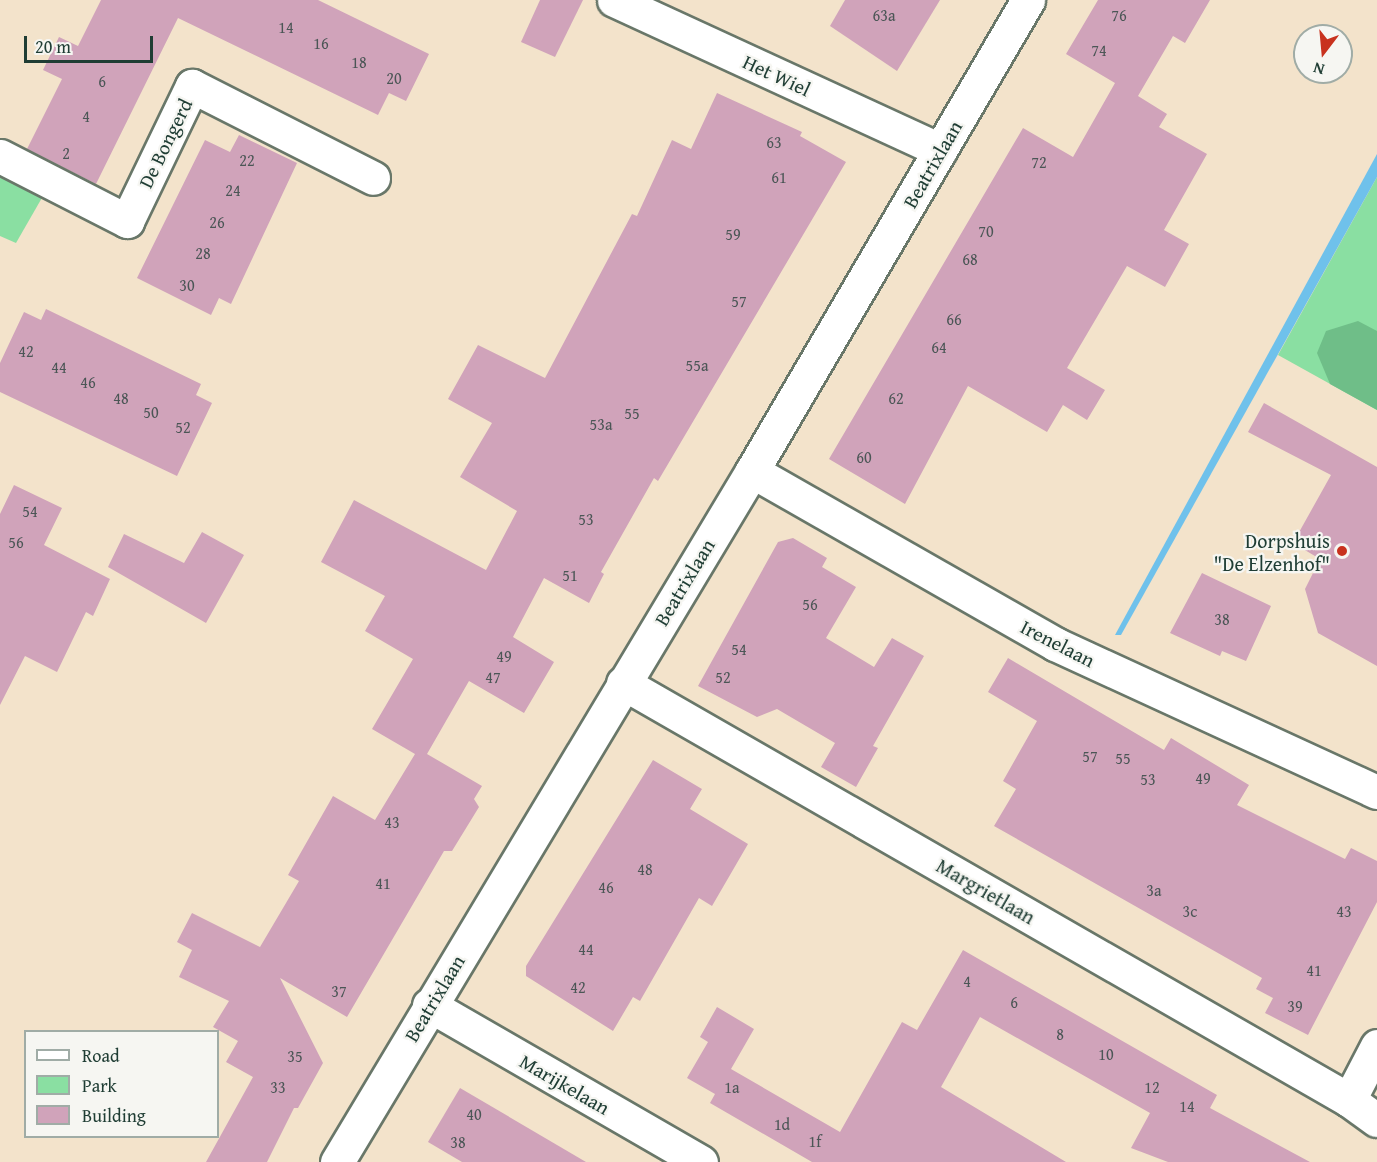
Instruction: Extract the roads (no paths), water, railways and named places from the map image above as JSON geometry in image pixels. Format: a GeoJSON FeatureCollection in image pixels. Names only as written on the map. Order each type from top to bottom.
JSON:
{"type":"FeatureCollection","features":[{"type":"Feature","properties":{"kind":"street","name":"Het Wiel"},"geometry":{"type":"LineString","coordinates":[[614,0],[940,150]]}},
{"type":"Feature","properties":{"kind":"street","name":"Beatrixlaan"},"geometry":{"type":"LineString","coordinates":[[337,1162],[622,682],[752,471],[1028,0]]}},
{"type":"Feature","properties":{"kind":"street","name":"De Bongerd"},"geometry":{"type":"LineString","coordinates":[[0,156],[128,221],[192,86],[373,178]]}},
{"type":"Feature","properties":{"kind":"street","name":"Irenelaan"},"geometry":{"type":"LineString","coordinates":[[752,471],[1055,644],[1377,792]]}},
{"type":"Feature","properties":{"kind":"street","name":"Margrietlaan"},"geometry":{"type":"LineString","coordinates":[[622,682],[1349,1100]]}},
{"type":"Feature","properties":{"kind":"street","name":"Marijkelaan"},"geometry":{"type":"LineString","coordinates":[[429,1005],[701,1162]]}},
{"type":"Feature","properties":{"kind":"street"},"geometry":{"type":"LineString","coordinates":[[1377,1046],[1349,1100],[1377,1120]]}},
{"type":"Feature","properties":{"kind":"water"},"geometry":{"type":"Polygon","coordinates":[[[1377,154],[1377,177],[1121,635],[1115,635],[1377,154]]]}},
{"type":"Feature","properties":{"kind":"place","name":"Dorpshuis \"De Elzenhof\""},"geometry":{"type":"Point","coordinates":[1342,551]}}]}
